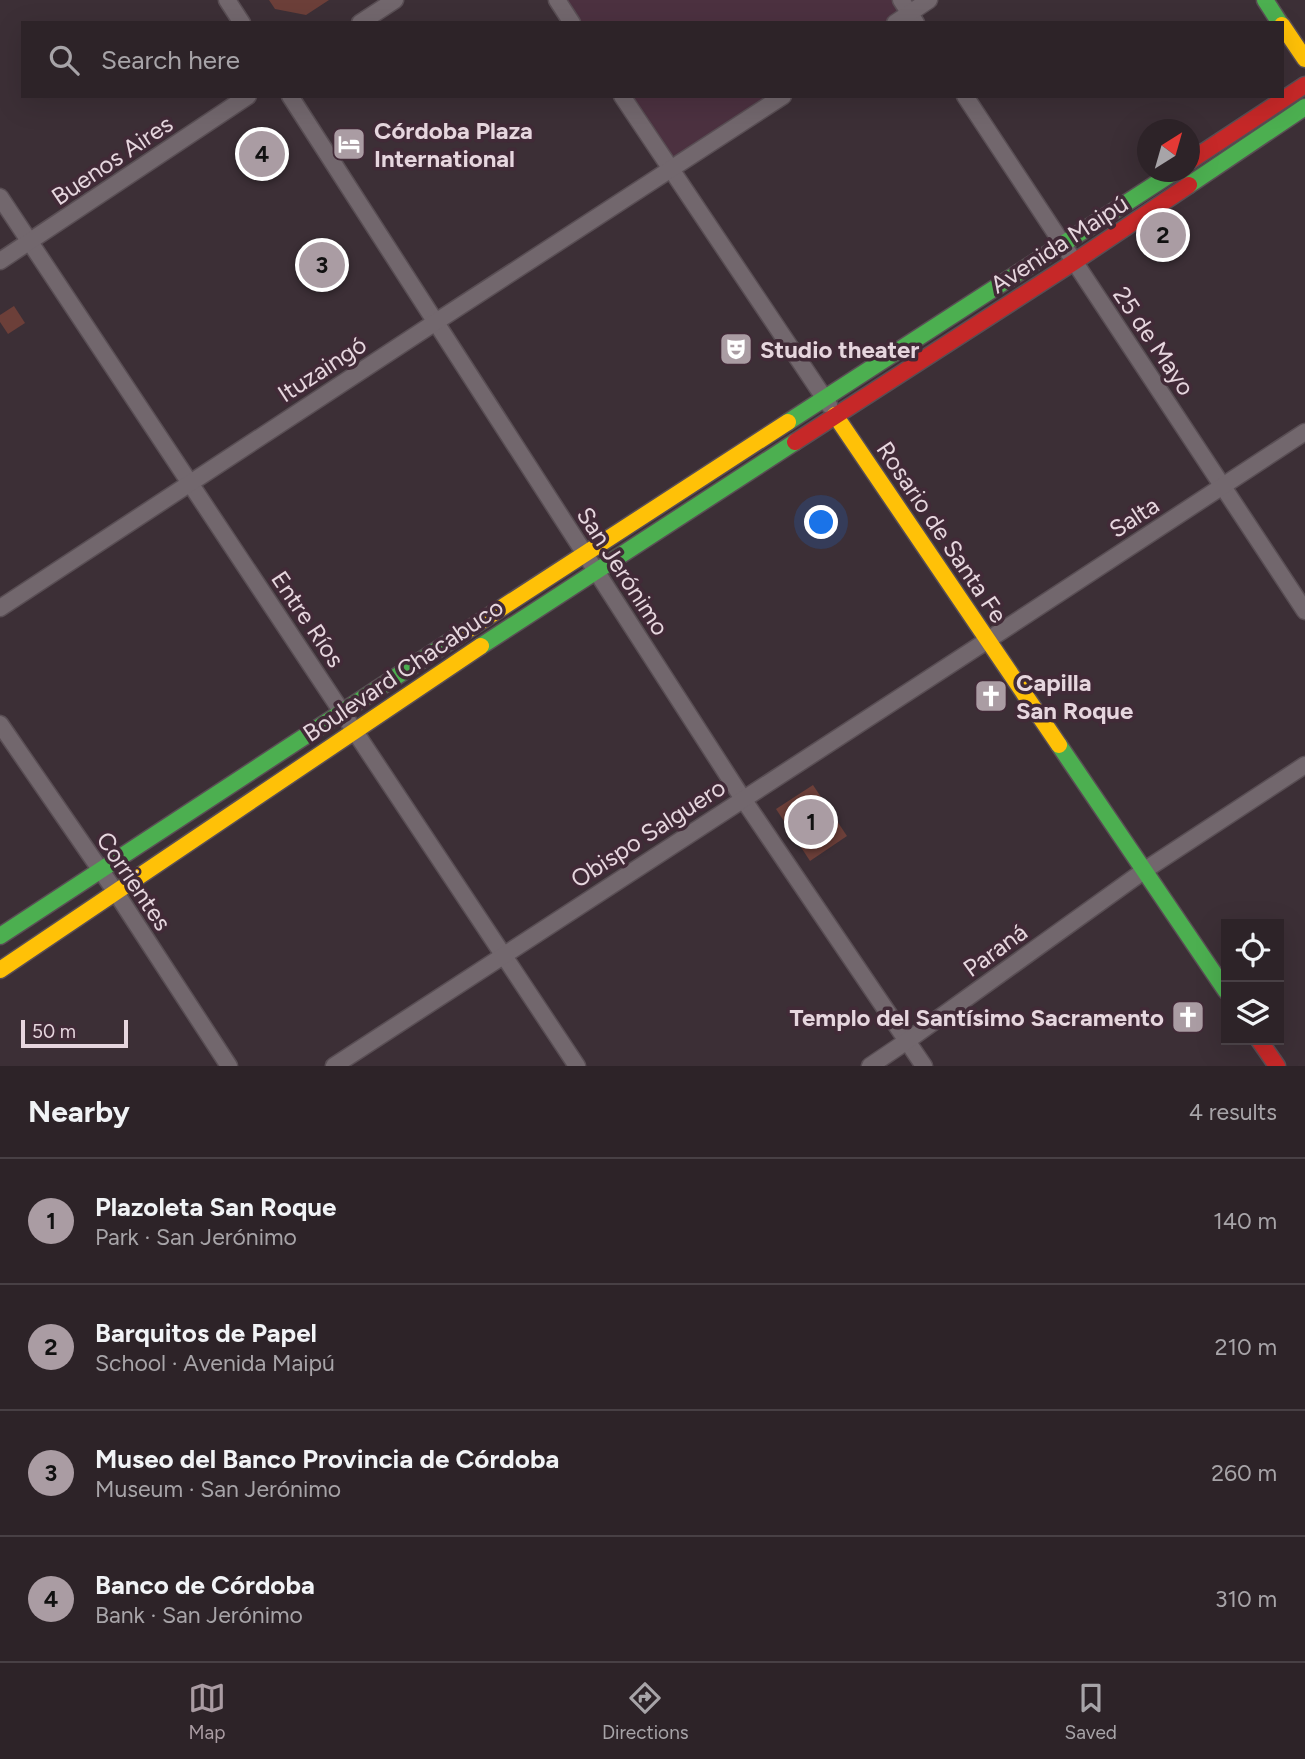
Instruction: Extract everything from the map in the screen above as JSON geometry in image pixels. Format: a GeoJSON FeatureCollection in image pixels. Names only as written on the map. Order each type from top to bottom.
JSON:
{"type":"FeatureCollection","features":[{"type":"Feature","properties":{"kind":"main road"},"geometry":{"type":"LineString","coordinates":[[1265,0],[1279,21]]}},
{"type":"Feature","properties":{"kind":"main road"},"geometry":{"type":"LineString","coordinates":[[1284,28],[1305,59]]}},
{"type":"Feature","properties":{"kind":"main road"},"geometry":{"type":"LineString","coordinates":[[1200,154],[1305,85]]}},
{"type":"Feature","properties":{"kind":"main road","name":"Avenida Maipú"},"geometry":{"type":"LineString","coordinates":[[835,415],[1074,262],[1305,107]]}},
{"type":"Feature","properties":{"kind":"main road","name":"Avenida Maipú"},"geometry":{"type":"LineString","coordinates":[[825,399],[1159,182]]}},
{"type":"Feature","properties":{"kind":"main road","name":"Boulevard Chacabuco"},"geometry":{"type":"LineString","coordinates":[[0,936],[825,399]]}},
{"type":"Feature","properties":{"kind":"main road","name":"Boulevard Chacabuco"},"geometry":{"type":"LineString","coordinates":[[0,970],[354,730],[835,415]]}},
{"type":"Feature","properties":{"kind":"main road","name":"Rosario de Santa Fe"},"geometry":{"type":"LineString","coordinates":[[835,415],[1221,984]]}},
{"type":"Feature","properties":{"kind":"main road"},"geometry":{"type":"LineString","coordinates":[[1262,1045],[1276,1066]]}},
{"type":"Feature","properties":{"kind":"street"},"geometry":{"type":"LineString","coordinates":[[227,0],[241,21]]}},
{"type":"Feature","properties":{"kind":"street"},"geometry":{"type":"LineString","coordinates":[[363,21],[395,0]]}},
{"type":"Feature","properties":{"kind":"street"},"geometry":{"type":"LineString","coordinates":[[557,0],[571,21]]}},
{"type":"Feature","properties":{"kind":"street"},"geometry":{"type":"LineString","coordinates":[[909,12],[929,0]]}},
{"type":"Feature","properties":{"kind":"street","name":"Buenos Aires"},"geometry":{"type":"LineString","coordinates":[[0,261],[245,98]]}},
{"type":"Feature","properties":{"kind":"street","name":"San Jerónimo"},"geometry":{"type":"LineString","coordinates":[[291,98],[743,799],[924,1066]]}},
{"type":"Feature","properties":{"kind":"street","name":"Rosario de Santa Fe"},"geometry":{"type":"LineString","coordinates":[[623,98],[835,415]]}},
{"type":"Feature","properties":{"kind":"street","name":"Ituzaingó"},"geometry":{"type":"LineString","coordinates":[[0,608],[780,98]]}},
{"type":"Feature","properties":{"kind":"street","name":"25 de Mayo"},"geometry":{"type":"LineString","coordinates":[[966,98],[1305,611]]}},
{"type":"Feature","properties":{"kind":"street","name":"Entre Ríos"},"geometry":{"type":"LineString","coordinates":[[0,197],[577,1066]]}},
{"type":"Feature","properties":{"kind":"street","name":"Salta"},"geometry":{"type":"LineString","coordinates":[[988,640],[1305,432]]}},
{"type":"Feature","properties":{"kind":"street","name":"Obispo Salguero"},"geometry":{"type":"LineString","coordinates":[[334,1066],[988,640]]}},
{"type":"Feature","properties":{"kind":"street","name":"Corrientes"},"geometry":{"type":"LineString","coordinates":[[0,724],[229,1066]]}},
{"type":"Feature","properties":{"kind":"street","name":"Paraná"},"geometry":{"type":"LineString","coordinates":[[870,1066],[1145,870],[1305,765]]}},
{"type":"Feature","properties":{"kind":"shaded area"},"geometry":{"type":"Polygon","coordinates":[[[269,0],[329,0],[306,15],[275,9],[269,0]]]}},
{"type":"Feature","properties":{"kind":"shaded area"},"geometry":{"type":"Polygon","coordinates":[[[557,0],[929,0],[898,21],[571,21],[557,0]]]}},
{"type":"Feature","properties":{"kind":"shaded area"},"geometry":{"type":"Polygon","coordinates":[[[623,98],[780,98],[671,170],[623,98]]]}},
{"type":"Feature","properties":{"kind":"shaded area"},"geometry":{"type":"Polygon","coordinates":[[[14,306],[25,323],[8,334],[0,322],[0,315],[14,306]]]}},
{"type":"Feature","properties":{"kind":"shaded area"},"geometry":{"type":"Polygon","coordinates":[[[813,785],[847,836],[810,861],[776,809],[813,785]]]}},
{"type":"Feature","properties":{"kind":"traffic: fast"},"geometry":{"type":"LineString","coordinates":[[1265,0],[1279,21]]}},
{"type":"Feature","properties":{"kind":"traffic: fast"},"geometry":{"type":"LineString","coordinates":[[1189,185],[1305,107]]}},
{"type":"Feature","properties":{"kind":"traffic: fast"},"geometry":{"type":"LineString","coordinates":[[788,422],[1159,182]]}},
{"type":"Feature","properties":{"kind":"traffic: fast"},"geometry":{"type":"LineString","coordinates":[[481,646],[795,442]]}},
{"type":"Feature","properties":{"kind":"traffic: fast"},"geometry":{"type":"LineString","coordinates":[[0,936],[452,640]]}},
{"type":"Feature","properties":{"kind":"traffic: fast"},"geometry":{"type":"LineString","coordinates":[[1059,745],[1221,984]]}},
{"type":"Feature","properties":{"kind":"traffic: slow"},"geometry":{"type":"LineString","coordinates":[[1284,28],[1305,59]]}},
{"type":"Feature","properties":{"kind":"traffic: slow"},"geometry":{"type":"LineString","coordinates":[[835,415],[1059,745]]}},
{"type":"Feature","properties":{"kind":"traffic: slow"},"geometry":{"type":"LineString","coordinates":[[452,640],[788,422]]}},
{"type":"Feature","properties":{"kind":"traffic: slow"},"geometry":{"type":"LineString","coordinates":[[0,970],[481,646]]}},
{"type":"Feature","properties":{"kind":"traffic: jam"},"geometry":{"type":"LineString","coordinates":[[1200,154],[1305,85]]}},
{"type":"Feature","properties":{"kind":"traffic: jam"},"geometry":{"type":"LineString","coordinates":[[795,442],[1189,185]]}},
{"type":"Feature","properties":{"kind":"traffic: jam"},"geometry":{"type":"LineString","coordinates":[[1262,1045],[1277,1066]]}},
{"type":"Feature","properties":{"kind":"place","name":"Córdoba Plaza International"},"geometry":{"type":"Point","coordinates":[349,144]}},
{"type":"Feature","properties":{"kind":"place","name":"Banco de Córdoba"},"geometry":{"type":"Point","coordinates":[262,154]}},
{"type":"Feature","properties":{"kind":"place","name":"Barquitos de Papel"},"geometry":{"type":"Point","coordinates":[1163,235]}},
{"type":"Feature","properties":{"kind":"place","name":"Museo del Banco Provincia de Córdoba"},"geometry":{"type":"Point","coordinates":[322,265]}},
{"type":"Feature","properties":{"kind":"place","name":"Studio theater"},"geometry":{"type":"Point","coordinates":[736,349]}},
{"type":"Feature","properties":{"kind":"place","name":"Capilla San Roque"},"geometry":{"type":"Point","coordinates":[991,696]}},
{"type":"Feature","properties":{"kind":"place","name":"Plazoleta San Roque"},"geometry":{"type":"Point","coordinates":[811,822]}},
{"type":"Feature","properties":{"kind":"place","name":"Templo del Santísimo Sacramento"},"geometry":{"type":"Point","coordinates":[1188,1017]}}]}
